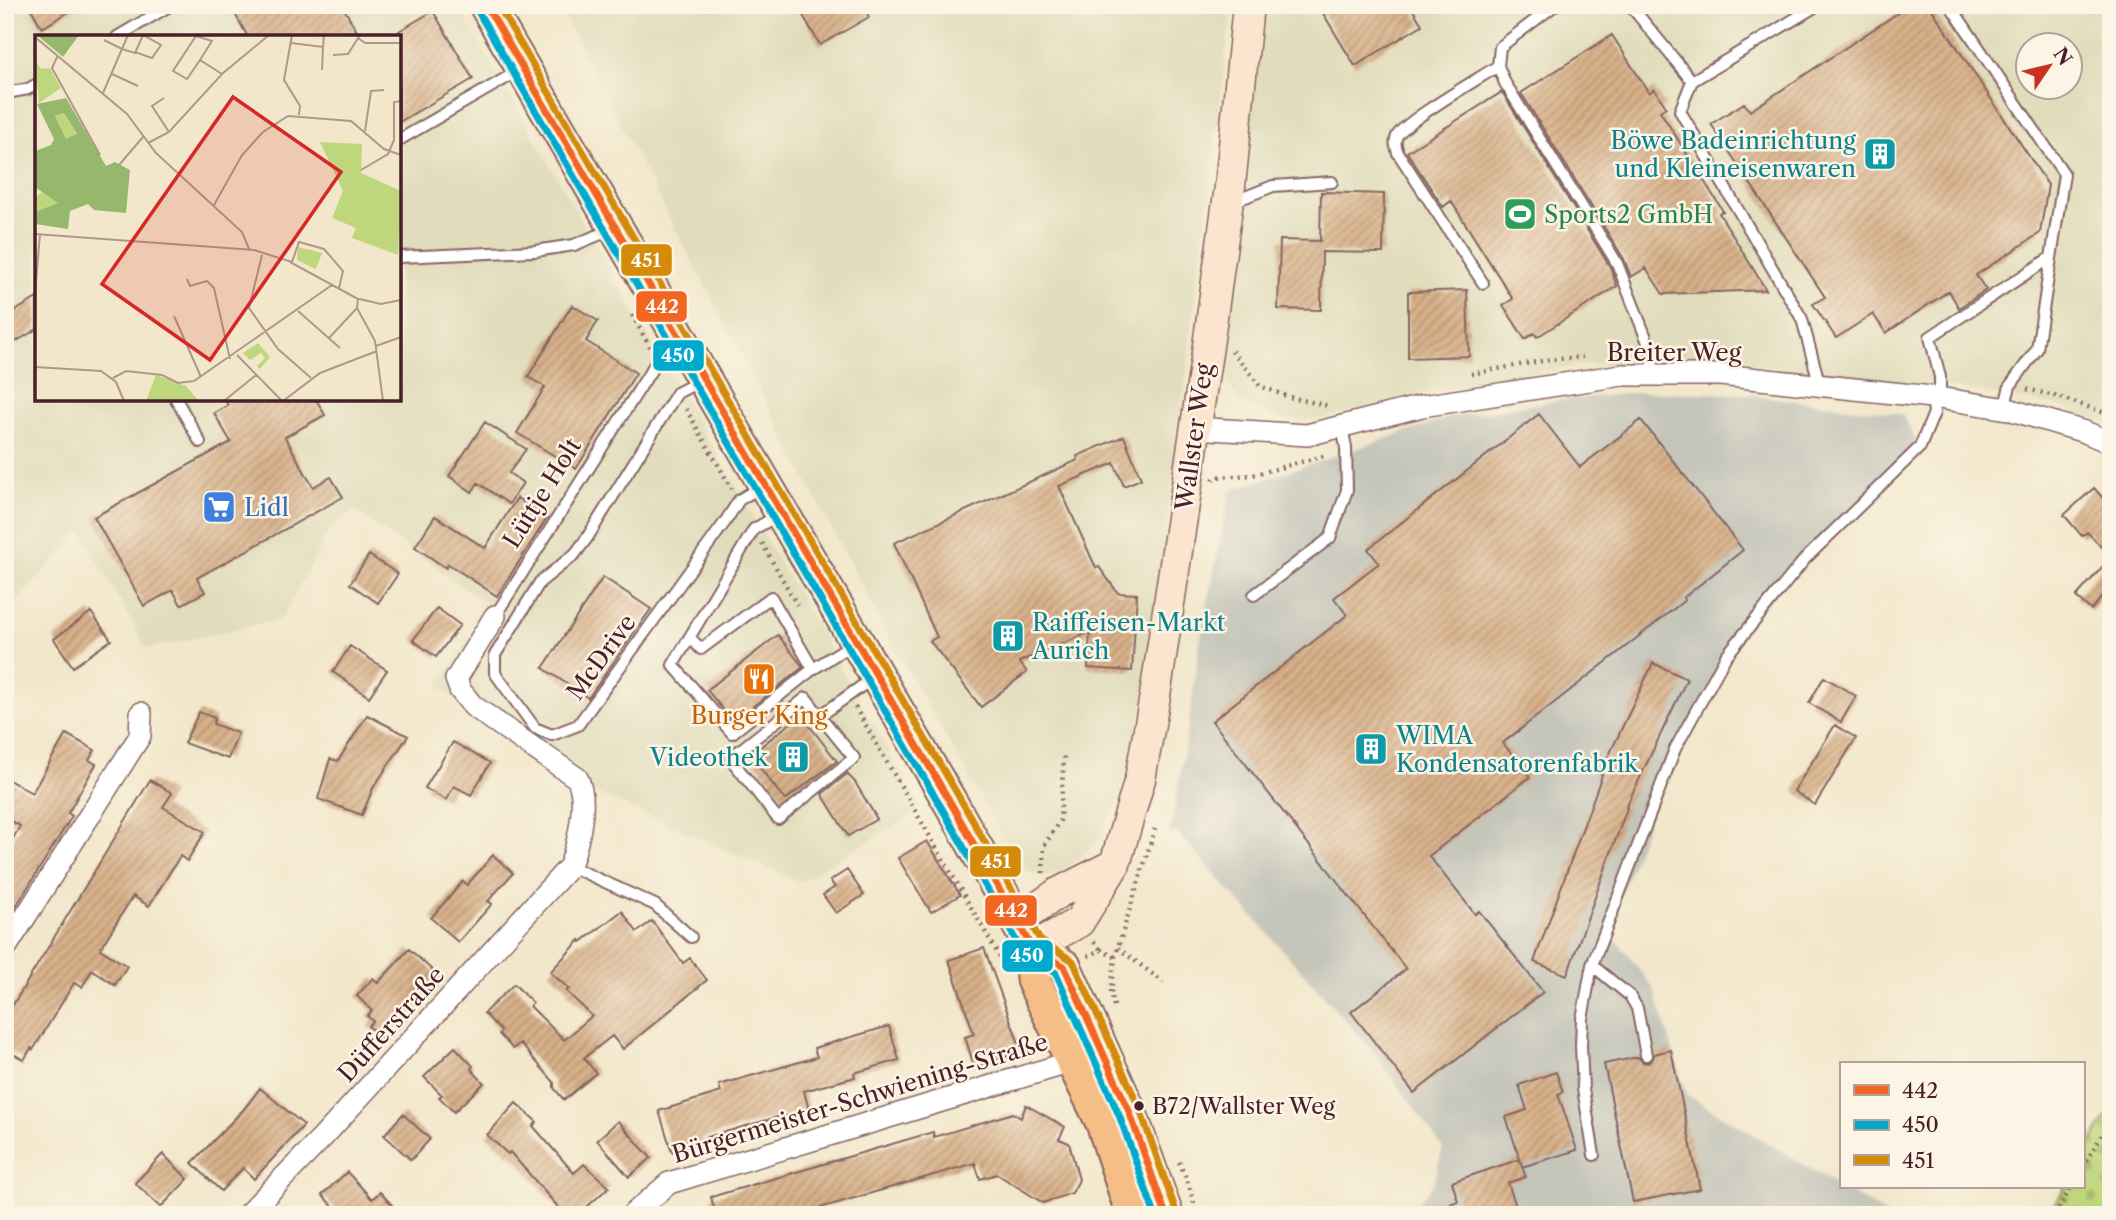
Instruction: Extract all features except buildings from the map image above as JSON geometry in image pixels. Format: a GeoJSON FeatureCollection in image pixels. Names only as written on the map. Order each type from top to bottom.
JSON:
{"type":"FeatureCollection","features":[{"type":"Feature","properties":{"kind":"main road"},"geometry":{"type":"LineString","coordinates":[[486,5],[1025,934],[1064,967],[1129,1111],[1166,1215]]}},
{"type":"Feature","properties":{"kind":"main road"},"geometry":{"type":"LineString","coordinates":[[1025,934],[1033,980],[1103,1123],[1133,1215]]}},
{"type":"Feature","properties":{"kind":"street","name":"Wallster Weg"},"geometry":{"type":"LineString","coordinates":[[1079,922],[1115,864],[1140,779],[1227,204],[1248,5]]}},
{"type":"Feature","properties":{"kind":"street","name":"Breiter Weg"},"geometry":{"type":"LineString","coordinates":[[1194,428],[1307,435],[1422,406],[1622,375],[1720,375],[1936,398],[2004,409],[2085,432],[2111,443]]}},
{"type":"Feature","properties":{"kind":"street","name":"Lüttje Holt"},"geometry":{"type":"LineString","coordinates":[[495,616],[456,679],[460,690],[473,706],[577,778],[583,797],[579,835],[570,866]]}},
{"type":"Feature","properties":{"kind":"street"},"geometry":{"type":"LineString","coordinates":[[5,949],[141,736],[141,713]]}},
{"type":"Feature","properties":{"kind":"street"},"geometry":{"type":"LineString","coordinates":[[1025,934],[1058,894],[1115,864]]}},
{"type":"Feature","properties":{"kind":"street","name":"Düfferstraße"},"geometry":{"type":"LineString","coordinates":[[247,1215],[323,1137],[570,866]]}},
{"type":"Feature","properties":{"kind":"street"},"geometry":{"type":"LineString","coordinates":[[1025,934],[1079,922]]}},
{"type":"Feature","properties":{"kind":"street","name":"Bürgermeister-Schwiening-Straße"},"geometry":{"type":"LineString","coordinates":[[632,1215],[669,1183],[1058,1066],[1073,1059]]}},
{"type":"Feature","properties":{"kind":"lane"},"geometry":{"type":"LineString","coordinates":[[120,35],[171,5]]}},
{"type":"Feature","properties":{"kind":"lane"},"geometry":{"type":"LineString","coordinates":[[1555,5],[1500,47],[1498,66],[1505,83],[1617,263],[1652,353],[1653,375]]}},
{"type":"Feature","properties":{"kind":"lane"},"geometry":{"type":"LineString","coordinates":[[1630,5],[1692,81]]}},
{"type":"Feature","properties":{"kind":"lane"},"geometry":{"type":"LineString","coordinates":[[1818,5],[1692,81],[1680,111],[1802,319],[1820,386]]}},
{"type":"Feature","properties":{"kind":"lane"},"geometry":{"type":"LineString","coordinates":[[1950,5],[2064,174],[2037,349],[2010,386],[2004,409]]}},
{"type":"Feature","properties":{"kind":"lane"},"geometry":{"type":"LineString","coordinates":[[1483,283],[1398,153],[1395,144],[1397,137],[1413,121],[1498,66]]}},
{"type":"Feature","properties":{"kind":"lane"},"geometry":{"type":"LineString","coordinates":[[401,139],[523,68]]}},
{"type":"Feature","properties":{"kind":"lane"},"geometry":{"type":"LineString","coordinates":[[5,86],[12,93],[35,85]]}},
{"type":"Feature","properties":{"kind":"lane"},"geometry":{"type":"LineString","coordinates":[[1227,204],[1273,186],[1332,182]]}},
{"type":"Feature","properties":{"kind":"lane"},"geometry":{"type":"LineString","coordinates":[[401,257],[535,251],[574,245],[615,228]]}},
{"type":"Feature","properties":{"kind":"lane"},"geometry":{"type":"LineString","coordinates":[[1594,1155],[1583,1089],[1581,1046],[1582,1019],[1592,965],[1675,749],[1726,656],[1805,558],[1920,447],[1934,413],[1940,377],[1930,337],[2050,258]]}},
{"type":"Feature","properties":{"kind":"lane","name":"Lüttje Holt"},"geometry":{"type":"LineString","coordinates":[[495,616],[657,361],[682,344]]}},
{"type":"Feature","properties":{"kind":"lane","name":"McDrive"},"geometry":{"type":"LineString","coordinates":[[703,379],[677,394],[587,538],[575,554],[540,582],[495,655],[495,673],[535,728],[552,735],[578,725],[739,500],[764,484]]}},
{"type":"Feature","properties":{"kind":"lane"},"geometry":{"type":"LineString","coordinates":[[177,401],[200,442]]}},
{"type":"Feature","properties":{"kind":"lane"},"geometry":{"type":"LineString","coordinates":[[1254,595],[1330,538],[1347,490],[1346,448],[1342,426]]}},
{"type":"Feature","properties":{"kind":"lane"},"geometry":{"type":"LineString","coordinates":[[781,514],[754,529],[673,665],[732,733],[813,669],[855,642]]}},
{"type":"Feature","properties":{"kind":"lane"},"geometry":{"type":"LineString","coordinates":[[690,638],[701,649],[771,597],[813,669]]}},
{"type":"Feature","properties":{"kind":"lane"},"geometry":{"type":"LineString","coordinates":[[820,716],[876,676]]}},
{"type":"Feature","properties":{"kind":"lane"},"geometry":{"type":"LineString","coordinates":[[806,698],[820,716],[854,758],[778,818],[730,758],[806,698]]}},
{"type":"Feature","properties":{"kind":"lane"},"geometry":{"type":"LineString","coordinates":[[570,866],[655,905],[691,937]]}},
{"type":"Feature","properties":{"kind":"lane"},"geometry":{"type":"LineString","coordinates":[[1592,965],[1630,996],[1637,1008],[1646,1055]]}},
{"type":"Feature","properties":{"kind":"path"},"geometry":{"type":"LineString","coordinates":[[1216,477],[1253,475],[1346,448]]}},
{"type":"Feature","properties":{"kind":"path"},"geometry":{"type":"LineString","coordinates":[[1058,894],[1043,873],[1044,846],[1060,820],[1064,756]]}},
{"type":"Feature","properties":{"kind":"path"},"geometry":{"type":"LineString","coordinates":[[1079,922],[1101,950]]}},
{"type":"Feature","properties":{"kind":"path"},"geometry":{"type":"LineString","coordinates":[[1118,948],[1163,982]]}},
{"type":"Feature","properties":{"kind":"path"},"geometry":{"type":"LineString","coordinates":[[2084,1165],[2111,1120]]}},
{"type":"Feature","properties":{"kind":"path"},"geometry":{"type":"LineString","coordinates":[[2054,1215],[2070,1188]]}},
{"type":"Feature","properties":{"kind":"shaded area"},"geometry":{"type":"Polygon","coordinates":[[[5,5],[457,5],[922,809],[800,882],[582,787],[437,687],[491,607],[354,510],[332,526],[281,619],[147,649],[81,531],[5,614],[5,5]]]}},
{"type":"Feature","properties":{"kind":"shaded area"},"geometry":{"type":"Polygon","coordinates":[[[558,5],[1232,5],[1147,690],[1129,768],[1116,806],[1098,839],[1077,861],[1062,871],[1045,877],[1029,872],[1008,845],[893,645],[558,5]]]}},
{"type":"Feature","properties":{"kind":"shaded area"},"geometry":{"type":"Polygon","coordinates":[[[1262,5],[2111,5],[2111,425],[2057,406],[1952,387],[1710,360],[1582,365],[1434,391],[1322,418],[1288,420],[1260,412],[1240,401],[1228,384],[1227,320],[1262,5]]]}},
{"type":"Feature","properties":{"kind":"shaded area"},"geometry":{"type":"Polygon","coordinates":[[[1643,392],[1743,394],[1902,414],[1920,447],[1805,554],[1726,656],[1675,749],[1608,929],[1654,989],[1687,1095],[1888,1215],[1406,1215],[1433,1185],[1443,1148],[1374,1052],[1177,832],[1170,833],[1199,647],[1230,491],[1451,417],[1563,400],[1643,392]]]}},
{"type":"Feature","properties":{"kind":"green space"},"geometry":{"type":"Polygon","coordinates":[[[2111,1109],[2111,1215],[2049,1215],[2064,1188],[2084,1188],[2084,1155],[2111,1109]]]}},
{"type":"Feature","properties":{"kind":"transit line","name":"442"},"geometry":{"type":"LineString","coordinates":[[486,5],[953,807],[1032,948],[1064,966],[1129,1111],[1166,1215]]}},
{"type":"Feature","properties":{"kind":"transit line","name":"451"},"geometry":{"type":"LineString","coordinates":[[498,5],[1040,940],[1073,961],[1139,1107],[1176,1211]]}},
{"type":"Feature","properties":{"kind":"transit line","name":"450"},"geometry":{"type":"LineString","coordinates":[[477,10],[944,812],[1023,953],[1056,973],[1119,1115],[1155,1215]]}},
{"type":"Feature","properties":{"kind":"place","name":"Böwe Badeinrichtung und Kleineisenwaren"},"geometry":{"type":"Point","coordinates":[1880,154]}},
{"type":"Feature","properties":{"kind":"place","name":"Sports2 GmbH"},"geometry":{"type":"Point","coordinates":[1520,214]}},
{"type":"Feature","properties":{"kind":"place","name":"Lidl"},"geometry":{"type":"Point","coordinates":[219,507]}},
{"type":"Feature","properties":{"kind":"place","name":"Raiffeisen-Markt Aurich"},"geometry":{"type":"Point","coordinates":[1008,636]}},
{"type":"Feature","properties":{"kind":"place","name":"Burger King"},"geometry":{"type":"Point","coordinates":[759,679]}},
{"type":"Feature","properties":{"kind":"place","name":"WIMA Kondensatorenfabrik"},"geometry":{"type":"Point","coordinates":[1371,749]}},
{"type":"Feature","properties":{"kind":"place","name":"Videothek"},"geometry":{"type":"Point","coordinates":[793,757]}},
{"type":"Feature","properties":{"kind":"place","name":"B72/Wallster Weg"},"geometry":{"type":"Point","coordinates":[1139,1106]}}]}
